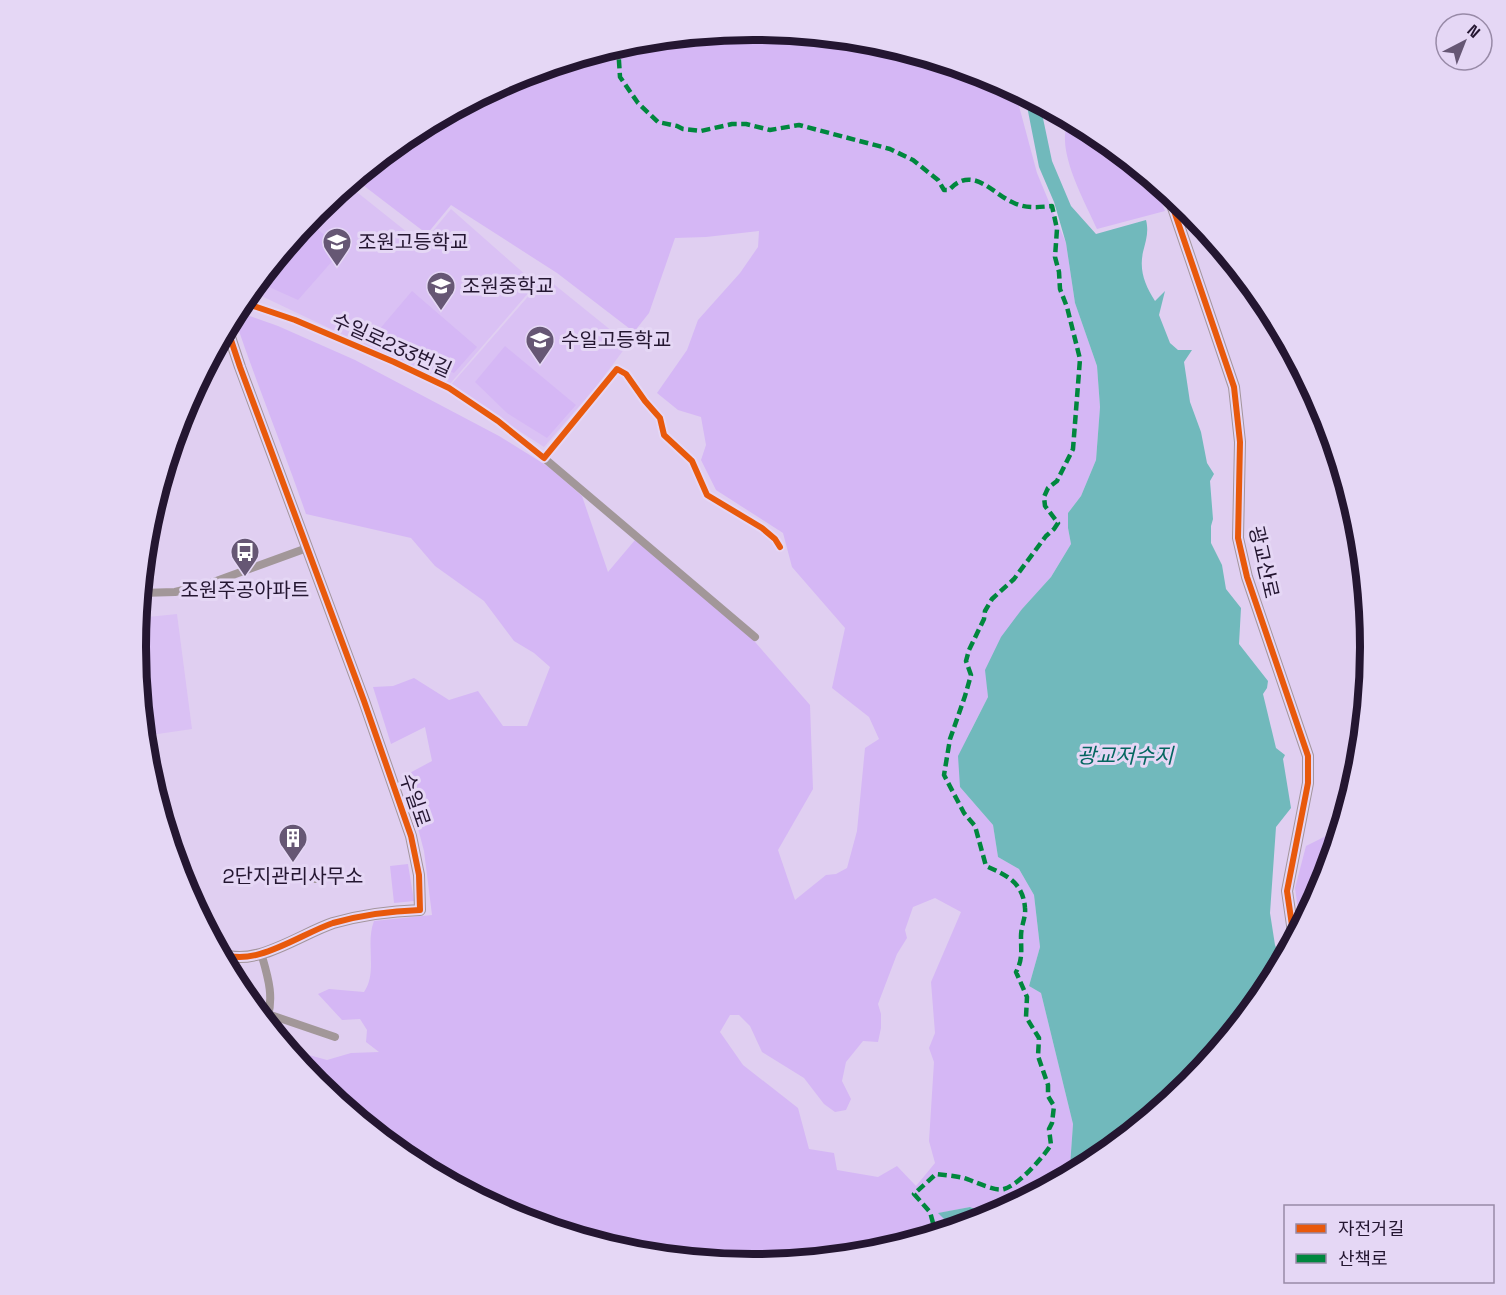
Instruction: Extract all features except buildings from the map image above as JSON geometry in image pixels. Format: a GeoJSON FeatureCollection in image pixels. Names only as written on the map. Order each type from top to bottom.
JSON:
{"type":"FeatureCollection","features":[{"type":"Feature","properties":{"kind":"street","name":"광교산로"},"geometry":{"type":"LineString","coordinates":[[1174,211],[1234,387],[1240,442],[1238,527],[1240,550],[1247,577],[1310,762],[1287,891],[1292,926]]}},
{"type":"Feature","properties":{"kind":"street","name":"수일로233번길"},"geometry":{"type":"LineString","coordinates":[[251,305],[295,320],[449,388],[498,421],[544,458],[755,637]]}},
{"type":"Feature","properties":{"kind":"street"},"geometry":{"type":"LineString","coordinates":[[149,593],[175,592],[208,584],[307,548],[231,338]]}},
{"type":"Feature","properties":{"kind":"street"},"geometry":{"type":"LineString","coordinates":[[544,458],[617,369],[626,374],[660,418],[664,435],[692,461],[707,495],[762,528],[775,539],[780,547]]}},
{"type":"Feature","properties":{"kind":"street","name":"수일로"},"geometry":{"type":"LineString","coordinates":[[261,953],[332,924],[370,915],[420,910],[420,875],[411,836],[307,548]]}},
{"type":"Feature","properties":{"kind":"street"},"geometry":{"type":"LineString","coordinates":[[231,957],[245,958],[261,953],[271,985],[272,1001],[269,1014]]}},
{"type":"Feature","properties":{"kind":"street"},"geometry":{"type":"LineString","coordinates":[[274,1021],[335,1037]]}},
{"type":"Feature","properties":{"kind":"shaded area"},"geometry":{"type":"Polygon","coordinates":[[[753,40],[832,46],[910,61],[948,73],[1018,102],[1037,173],[1066,243],[1075,303],[1097,366],[1100,407],[1096,460],[1081,496],[1068,513],[1071,544],[1051,577],[1022,609],[986,670],[988,697],[971,730],[960,787],[993,825],[998,857],[1019,869],[1034,895],[1040,947],[1029,986],[1041,993],[1073,1124],[1070,1164],[1021,1192],[985,1208],[979,1210],[970,1207],[939,1213],[948,1222],[871,1243],[793,1253],[713,1253],[674,1249],[596,1234],[521,1208],[485,1192],[449,1173],[383,1129],[324,1077],[302,1053],[327,1060],[351,1053],[379,1052],[366,1042],[367,1030],[360,1019],[342,1020],[318,994],[329,989],[364,992],[370,976],[374,921],[432,915],[424,851],[404,776],[432,761],[425,727],[391,744],[373,687],[393,686],[414,678],[449,700],[478,691],[503,726],[527,726],[550,667],[534,653],[514,641],[484,601],[435,566],[411,538],[306,514],[238,327],[245,314],[355,360],[499,436],[549,467],[582,496],[608,572],[635,540],[749,635],[810,705],[813,789],[778,850],[795,900],[826,875],[836,874],[847,868],[857,831],[865,748],[879,739],[869,717],[832,688],[845,628],[792,567],[783,533],[716,490],[701,460],[706,445],[701,417],[678,410],[657,393],[687,350],[698,320],[740,273],[758,247],[759,231],[675,238],[649,313],[634,332],[557,273],[451,205],[427,234],[361,184],[416,143],[485,103],[558,73],[635,52],[713,42],[753,40]],[[935,898],[913,907],[905,930],[907,938],[897,954],[878,1004],[881,1028],[878,1042],[863,1041],[846,1062],[842,1081],[851,1099],[846,1110],[835,1112],[824,1104],[804,1078],[762,1052],[750,1026],[739,1015],[730,1015],[720,1032],[743,1065],[798,1108],[809,1149],[834,1153],[837,1170],[878,1177],[897,1166],[916,1186],[935,1163],[929,1141],[934,1062],[929,1048],[935,1033],[931,982],[961,912],[935,898]]]}},
{"type":"Feature","properties":{"kind":"shaded area"},"geometry":{"type":"Polygon","coordinates":[[[1066,128],[1123,166],[1159,197],[1165,211],[1097,229],[1068,160],[1066,128]]]}},
{"type":"Feature","properties":{"kind":"shaded area"},"geometry":{"type":"Polygon","coordinates":[[[354,190],[422,244],[451,209],[536,284],[449,385],[259,295],[297,247],[354,190]]]}},
{"type":"Feature","properties":{"kind":"shaded area"},"geometry":{"type":"Polygon","coordinates":[[[315,227],[342,250],[298,300],[266,285],[315,227]]]}},
{"type":"Feature","properties":{"kind":"shaded area","name":"수일고등학교"},"geometry":{"type":"Polygon","coordinates":[[[545,277],[628,344],[596,387],[544,447],[450,386],[545,277]]]}},
{"type":"Feature","properties":{"kind":"shaded area"},"geometry":{"type":"Polygon","coordinates":[[[412,291],[477,347],[454,373],[373,337],[412,291]]]}},
{"type":"Feature","properties":{"kind":"shaded area"},"geometry":{"type":"Polygon","coordinates":[[[505,346],[576,405],[547,438],[507,413],[475,382],[505,346]]]}},
{"type":"Feature","properties":{"kind":"shaded area"},"geometry":{"type":"Polygon","coordinates":[[[177,614],[192,729],[152,735],[147,687],[147,617],[177,614]]]}},
{"type":"Feature","properties":{"kind":"shaded area"},"geometry":{"type":"Polygon","coordinates":[[[1331,834],[1314,880],[1298,913],[1295,888],[1306,846],[1331,834]]]}},
{"type":"Feature","properties":{"kind":"shaded area"},"geometry":{"type":"Polygon","coordinates":[[[408,864],[414,901],[394,903],[390,866],[408,864]]]}},
{"type":"Feature","properties":{"kind":"water","name":"광교저수지"},"geometry":{"type":"Polygon","coordinates":[[[1027,106],[1042,114],[1052,161],[1071,206],[1096,234],[1146,220],[1147,232],[1142,259],[1144,278],[1155,301],[1165,291],[1159,315],[1170,343],[1178,350],[1192,350],[1184,362],[1190,402],[1201,432],[1207,463],[1214,474],[1210,481],[1213,519],[1211,543],[1222,565],[1226,589],[1241,608],[1239,644],[1268,681],[1263,694],[1276,748],[1285,755],[1283,759],[1291,808],[1276,827],[1270,913],[1278,952],[1258,985],[1235,1017],[1182,1077],[1123,1129],[1070,1164],[1073,1124],[1041,993],[1029,986],[1040,947],[1034,895],[1019,869],[998,857],[993,825],[960,787],[958,756],[988,697],[985,670],[1001,637],[1051,577],[1071,544],[1068,513],[1081,496],[1096,460],[1100,407],[1097,366],[1075,303],[1066,243],[1054,202],[1039,167],[1027,106]]]}},
{"type":"Feature","properties":{"kind":"water"},"geometry":{"type":"Polygon","coordinates":[[[970,1207],[979,1210],[947,1222],[938,1213],[970,1207]]]}},
{"type":"Feature","properties":{"kind":"marked path"},"geometry":{"type":"LineString","coordinates":[[619,56],[620,77],[638,103],[658,122],[701,131],[732,124],[746,124],[770,130],[799,125],[890,149],[913,160],[938,180],[944,190],[949,190],[966,180],[974,180],[1019,205],[1052,206],[1057,229],[1055,257],[1060,289],[1080,359],[1073,449],[1057,481],[1048,488],[1044,497],[1045,506],[1058,523],[1014,579],[992,599],[969,650],[966,661],[971,675],[950,739],[944,775],[964,813],[975,826],[986,866],[1012,881],[1024,899],[1021,954],[1016,972],[1027,997],[1026,1017],[1039,1038],[1038,1056],[1048,1085],[1048,1096],[1054,1106],[1049,1129],[1051,1145],[1037,1163],[1004,1189],[990,1188],[964,1178],[936,1174],[914,1194],[930,1212],[934,1226]]}},
{"type":"Feature","properties":{"kind":"marked path"},"geometry":{"type":"LineString","coordinates":[[316,879],[320,878]]}},
{"type":"Feature","properties":{"kind":"cycle path"},"geometry":{"type":"LineString","coordinates":[[1174,211],[1234,387],[1240,442],[1238,538],[1247,577],[1308,756],[1308,783],[1287,891],[1292,926]]}},
{"type":"Feature","properties":{"kind":"cycle path"},"geometry":{"type":"LineString","coordinates":[[251,305],[295,320],[449,388],[498,421],[544,458],[617,369],[626,374],[660,418],[664,435],[692,461],[707,495],[762,528],[775,539],[780,547]]}},
{"type":"Feature","properties":{"kind":"cycle path"},"geometry":{"type":"LineString","coordinates":[[230,338],[364,701],[411,836],[419,875],[420,910],[376,914],[333,923],[262,953],[247,957],[230,956]]}},
{"type":"Feature","properties":{"kind":"place","name":"조원고등학교"},"geometry":{"type":"Point","coordinates":[337,268]}},
{"type":"Feature","properties":{"kind":"place","name":"조원중학교"},"geometry":{"type":"Point","coordinates":[441,312]}},
{"type":"Feature","properties":{"kind":"place","name":"수일고등학교"},"geometry":{"type":"Point","coordinates":[540,366]}},
{"type":"Feature","properties":{"kind":"place","name":"조원주공아파트"},"geometry":{"type":"Point","coordinates":[245,578]}},
{"type":"Feature","properties":{"kind":"place","name":"2단지관리사무소"},"geometry":{"type":"Point","coordinates":[293,864]}}]}
